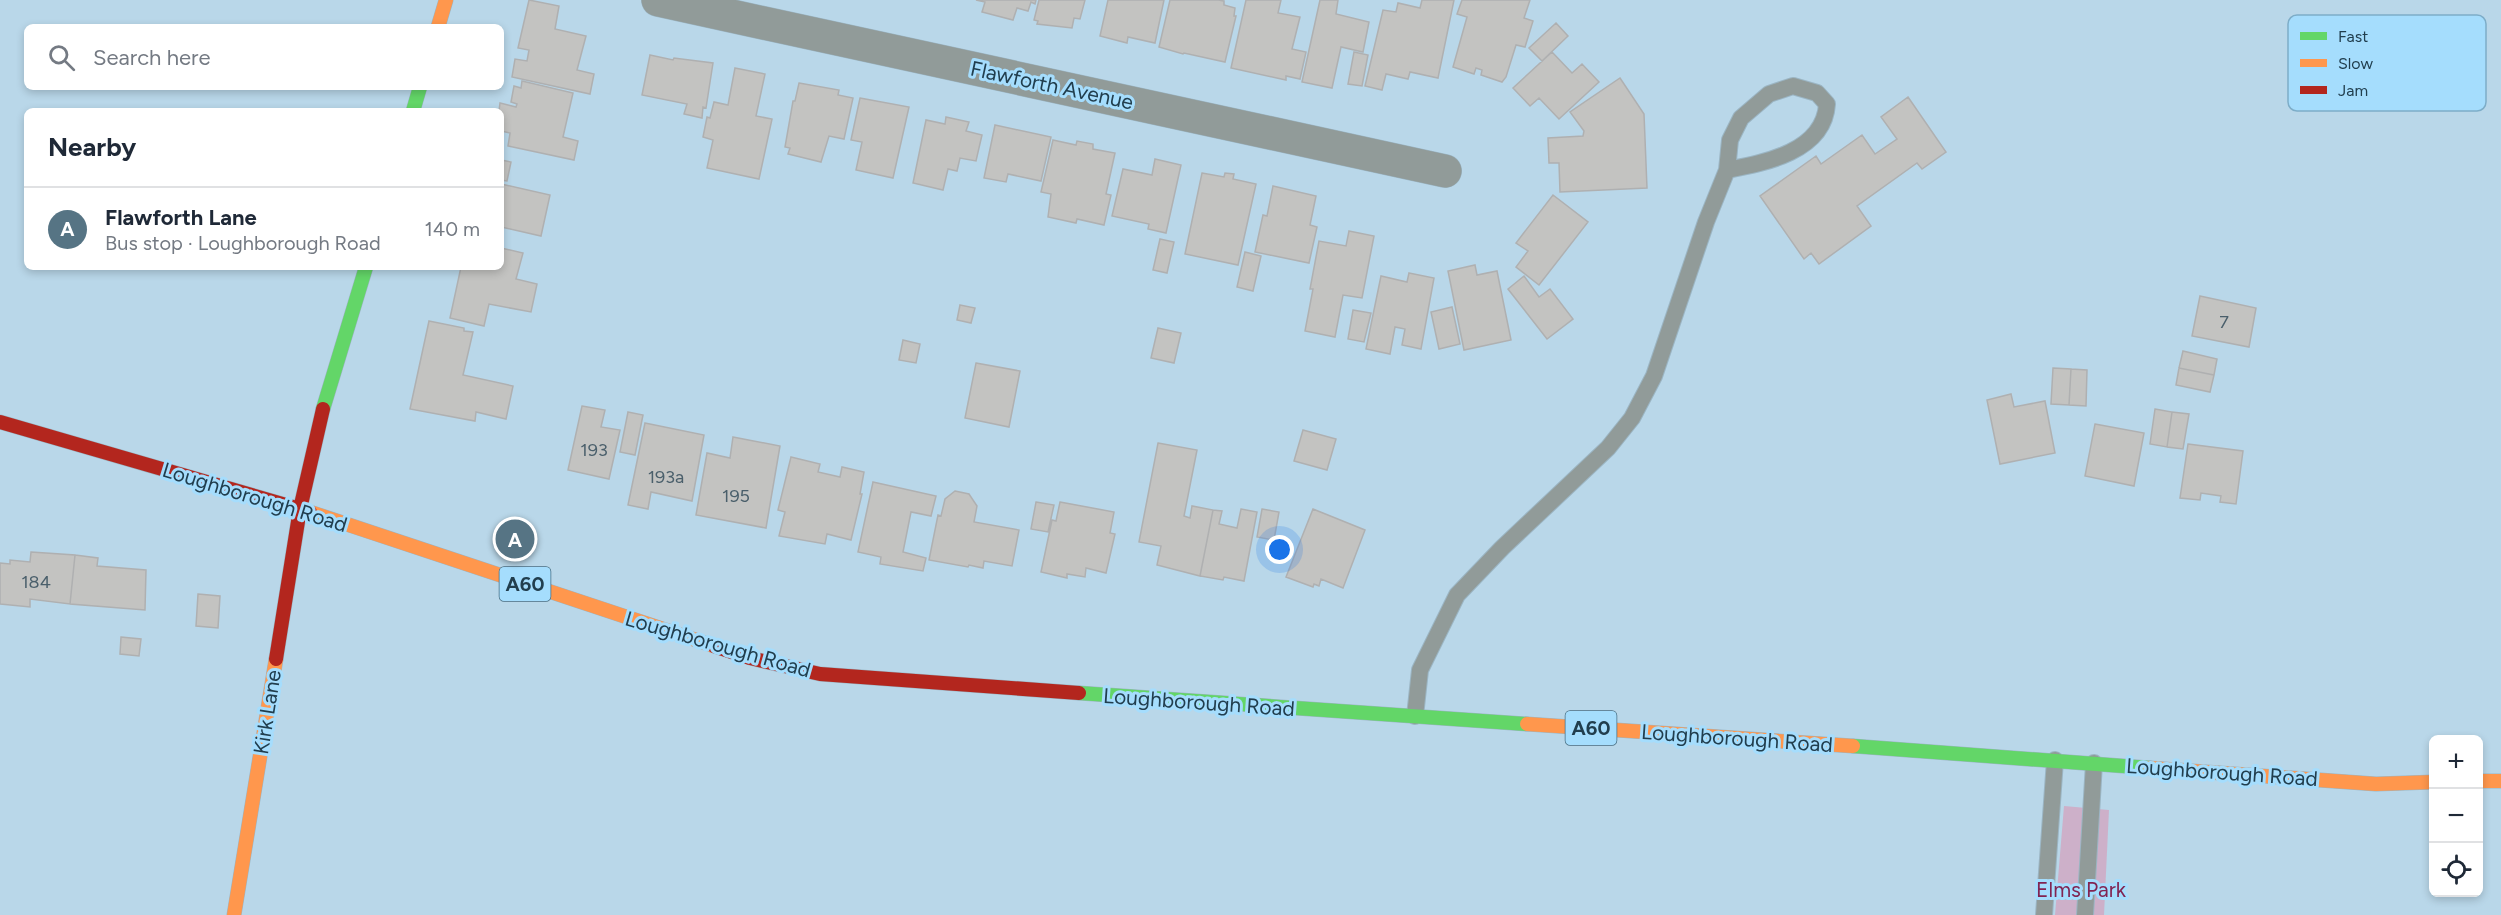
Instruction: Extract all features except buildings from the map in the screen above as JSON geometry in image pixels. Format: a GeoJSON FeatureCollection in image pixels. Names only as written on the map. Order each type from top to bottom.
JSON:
{"type":"FeatureCollection","features":[{"type":"Feature","properties":{"kind":"main road"},"geometry":{"type":"LineString","coordinates":[[439,24],[446,0]]}},
{"type":"Feature","properties":{"kind":"main road"},"geometry":{"type":"LineString","coordinates":[[414,108],[419,90]]}},
{"type":"Feature","properties":{"kind":"main road","name":"Kirk Lane"},"geometry":{"type":"LineString","coordinates":[[234,915],[300,509],[322,412],[365,270]]}},
{"type":"Feature","properties":{"kind":"main road","name":"Loughborough Road"},"geometry":{"type":"LineString","coordinates":[[0,422],[300,509],[750,658],[820,674],[2376,784],[2429,782]]}},
{"type":"Feature","properties":{"kind":"main road"},"geometry":{"type":"LineString","coordinates":[[2483,781],[2501,781]]}},
{"type":"Feature","properties":{"kind":"street","name":"Flawforth Avenue"},"geometry":{"type":"LineString","coordinates":[[658,0],[1445,171]]}},
{"type":"Feature","properties":{"kind":"lane"},"geometry":{"type":"LineString","coordinates":[[1415,716],[1420,670],[1457,595],[1502,548],[1608,448],[1632,418],[1654,376],[1706,222],[1727,170],[1733,130],[1741,118],[1769,94],[1793,86],[1817,93],[1827,104],[1827,114],[1815,134],[1803,144],[1767,162],[1727,170]]}},
{"type":"Feature","properties":{"kind":"lane"},"geometry":{"type":"LineString","coordinates":[[2044,915],[2055,760]]}},
{"type":"Feature","properties":{"kind":"lane"},"geometry":{"type":"LineString","coordinates":[[2085,915],[2094,763]]}},
{"type":"Feature","properties":{"kind":"green space","name":"Elms Park"},"geometry":{"type":"Polygon","coordinates":[[[2064,806],[2109,810],[2104,915],[2055,915],[2064,806]]]}},
{"type":"Feature","properties":{"kind":"traffic: fast"},"geometry":{"type":"LineString","coordinates":[[414,108],[419,90]]}},
{"type":"Feature","properties":{"kind":"traffic: fast"},"geometry":{"type":"LineString","coordinates":[[323,409],[365,270]]}},
{"type":"Feature","properties":{"kind":"traffic: fast"},"geometry":{"type":"LineString","coordinates":[[1079,693],[1527,724]]}},
{"type":"Feature","properties":{"kind":"traffic: fast"},"geometry":{"type":"LineString","coordinates":[[1853,746],[2150,768]]}},
{"type":"Feature","properties":{"kind":"traffic: slow"},"geometry":{"type":"LineString","coordinates":[[439,24],[446,0]]}},
{"type":"Feature","properties":{"kind":"traffic: slow"},"geometry":{"type":"LineString","coordinates":[[310,512],[714,646]]}},
{"type":"Feature","properties":{"kind":"traffic: slow"},"geometry":{"type":"LineString","coordinates":[[234,915],[276,659]]}},
{"type":"Feature","properties":{"kind":"traffic: slow"},"geometry":{"type":"LineString","coordinates":[[1527,724],[1853,746]]}},
{"type":"Feature","properties":{"kind":"traffic: slow"},"geometry":{"type":"LineString","coordinates":[[2150,768],[2376,784],[2429,782]]}},
{"type":"Feature","properties":{"kind":"traffic: slow"},"geometry":{"type":"LineString","coordinates":[[2483,781],[2501,781]]}},
{"type":"Feature","properties":{"kind":"traffic: jam"},"geometry":{"type":"LineString","coordinates":[[276,659],[300,509],[323,409]]}},
{"type":"Feature","properties":{"kind":"traffic: jam"},"geometry":{"type":"LineString","coordinates":[[0,422],[310,512]]}},
{"type":"Feature","properties":{"kind":"traffic: jam"},"geometry":{"type":"LineString","coordinates":[[714,646],[750,658],[820,674],[1079,693]]}},
{"type":"Feature","properties":{"kind":"place","name":"Flawforth Lane"},"geometry":{"type":"Point","coordinates":[515,539]}}]}
